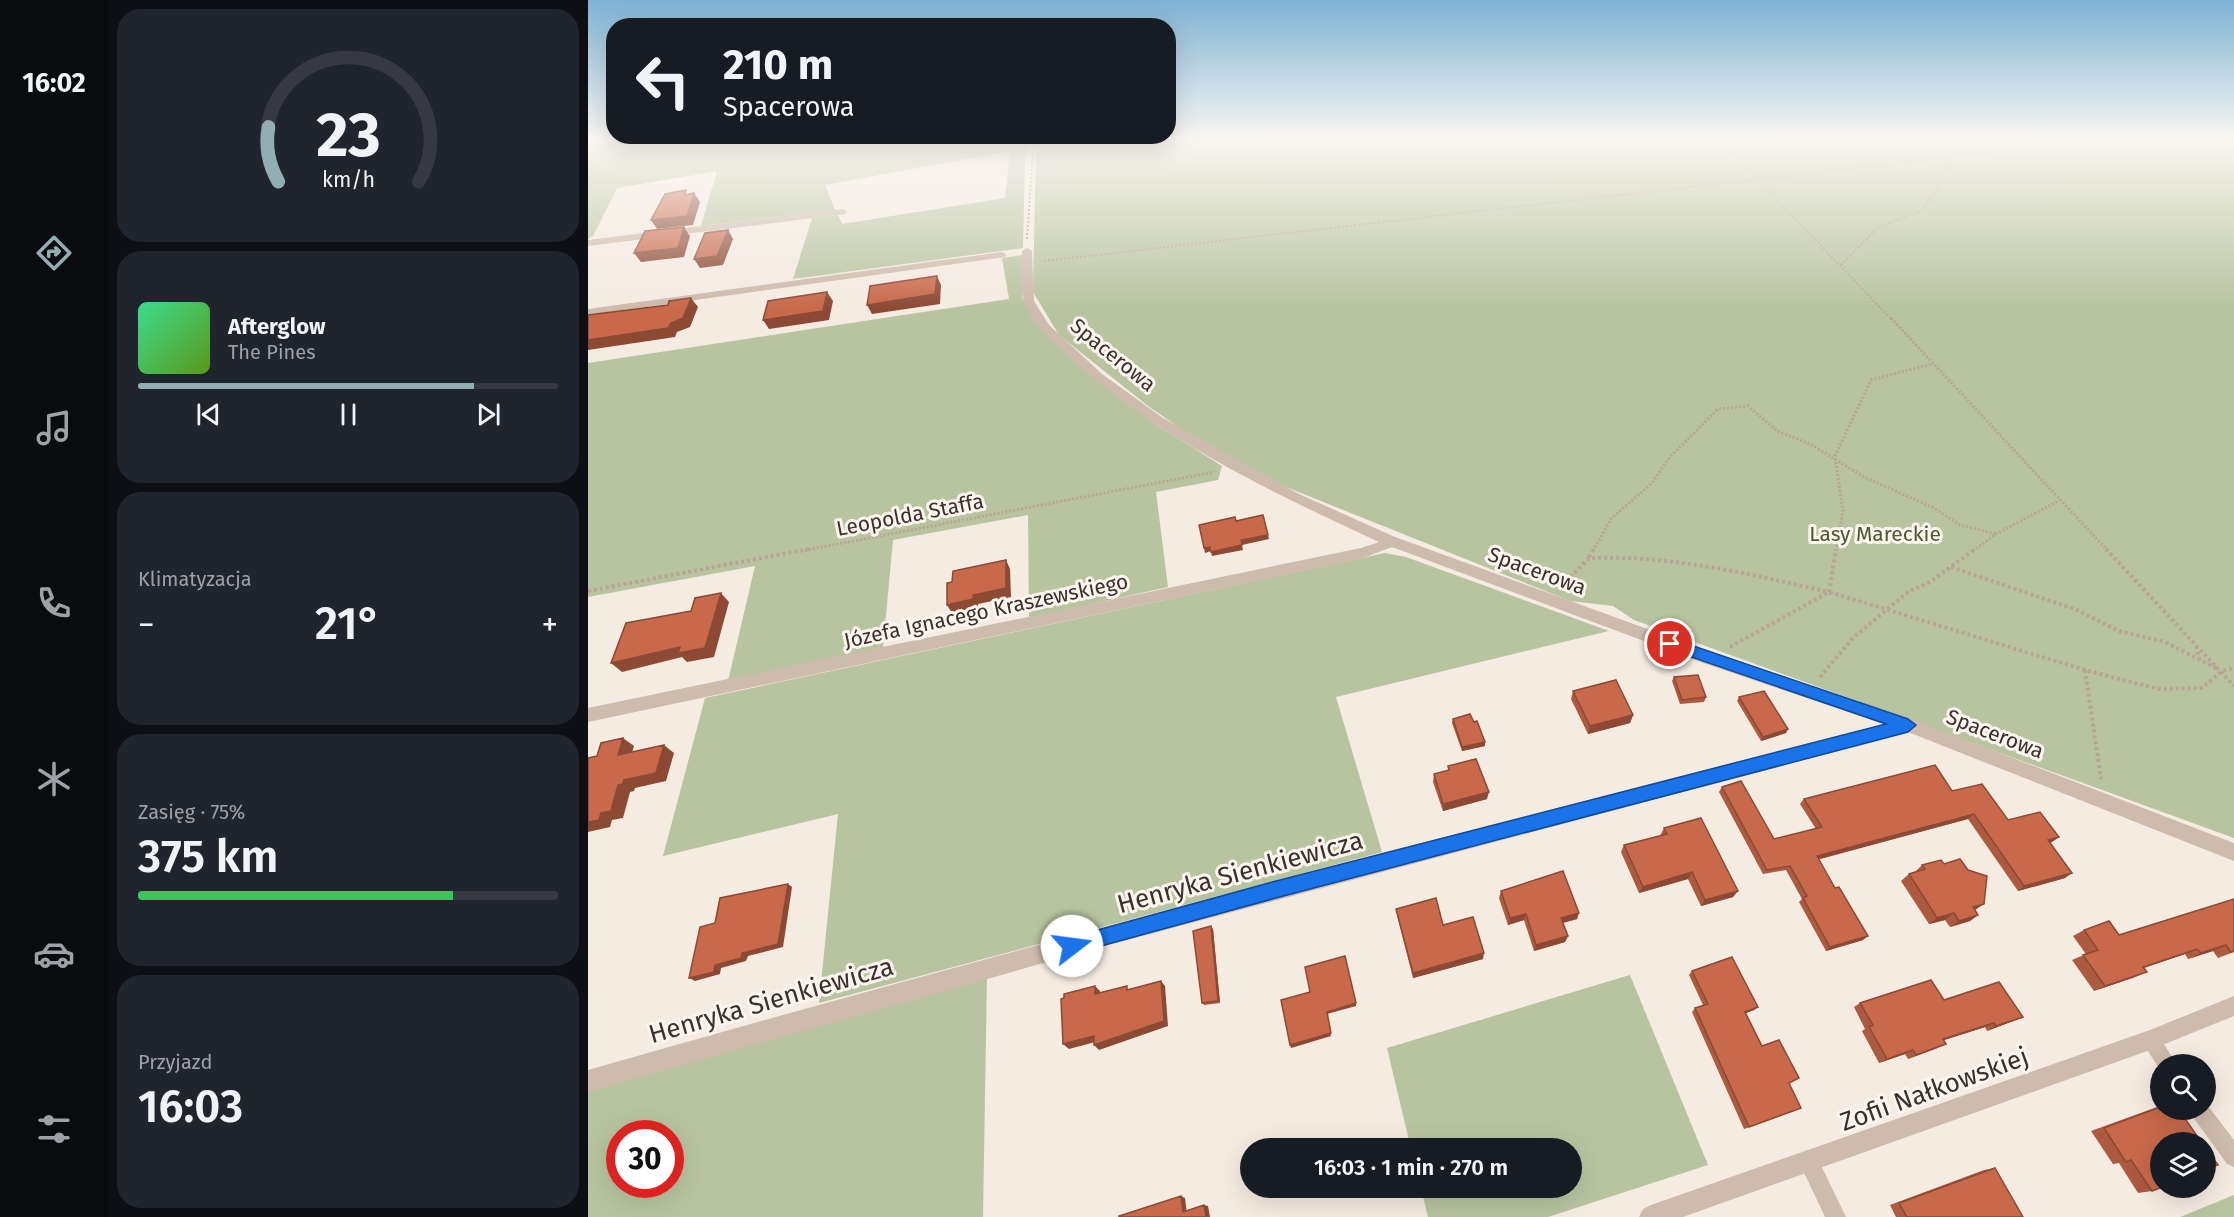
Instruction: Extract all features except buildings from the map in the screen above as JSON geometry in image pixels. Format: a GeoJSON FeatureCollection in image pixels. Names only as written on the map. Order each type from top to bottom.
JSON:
{"type":"FeatureCollection","features":[{"type":"Feature","properties":{"kind":"street","name":"Spacerowa"},"geometry":{"type":"LineString","coordinates":[[1027,257],[1029,301],[1044,327],[1125,397],[1159,421],[1238,467],[1390,541],[1709,658],[1908,725],[2104,799],[2234,852]]}},
{"type":"Feature","properties":{"kind":"street","name":"Józefa Ignacego Kraszewskiego"},"geometry":{"type":"LineString","coordinates":[[588,716],[1363,553],[1390,541]]}},
{"type":"Feature","properties":{"kind":"street","name":"Henryka Sienkiewicza"},"geometry":{"type":"LineString","coordinates":[[588,1080],[785,1023],[1256,895],[1908,725]]}},
{"type":"Feature","properties":{"kind":"street","name":"Zofii Nałkowskiej"},"geometry":{"type":"LineString","coordinates":[[1651,1217],[2150,1040],[2234,1006]]}},
{"type":"Feature","properties":{"kind":"lane"},"geometry":{"type":"LineString","coordinates":[[588,243],[843,212]]}},
{"type":"Feature","properties":{"kind":"lane"},"geometry":{"type":"LineString","coordinates":[[588,312],[1002,255]]}},
{"type":"Feature","properties":{"kind":"lane"},"geometry":{"type":"LineString","coordinates":[[2150,1040],[2160,1054]]}},
{"type":"Feature","properties":{"kind":"lane"},"geometry":{"type":"LineString","coordinates":[[2207,1120],[2234,1157]]}},
{"type":"Feature","properties":{"kind":"lane"},"geometry":{"type":"LineString","coordinates":[[1809,1162],[1836,1217]]}},
{"type":"Feature","properties":{"kind":"path"},"geometry":{"type":"LineString","coordinates":[[1031,195],[1027,257],[1609,195]]}},
{"type":"Feature","properties":{"kind":"path"},"geometry":{"type":"LineString","coordinates":[[1772,195],[1841,265],[2234,686]]}},
{"type":"Feature","properties":{"kind":"path"},"geometry":{"type":"LineString","coordinates":[[1841,265],[1878,227],[1919,212],[1934,195]]}},
{"type":"Feature","properties":{"kind":"path"},"geometry":{"type":"LineString","coordinates":[[1829,592],[1843,511],[1835,456],[1871,380],[1934,364]]}},
{"type":"Feature","properties":{"kind":"path"},"geometry":{"type":"LineString","coordinates":[[1551,600],[1572,573],[1589,558],[1611,519],[1652,483],[1670,458],[1718,409],[1748,406],[1777,431],[1810,444],[1864,477],[1934,508],[1960,525],[1996,534]]}},
{"type":"Feature","properties":{"kind":"path","name":"Leopolda Staffa"},"geometry":{"type":"LineString","coordinates":[[588,591],[1238,467]]}},
{"type":"Feature","properties":{"kind":"path"},"geometry":{"type":"LineString","coordinates":[[1807,691],[1854,637],[1908,592],[1951,567],[1996,534],[2061,500]]}},
{"type":"Feature","properties":{"kind":"path"},"geometry":{"type":"LineString","coordinates":[[1589,558],[1622,555],[1685,560],[1829,592],[2085,670],[2158,689],[2202,688],[2222,671],[2234,668]]}},
{"type":"Feature","properties":{"kind":"path"},"geometry":{"type":"LineString","coordinates":[[1951,567],[2077,610],[2119,631],[2165,642],[2222,671]]}},
{"type":"Feature","properties":{"kind":"path"},"geometry":{"type":"LineString","coordinates":[[1709,658],[1829,592]]}},
{"type":"Feature","properties":{"kind":"path"},"geometry":{"type":"LineString","coordinates":[[2196,645],[2200,661]]}},
{"type":"Feature","properties":{"kind":"path"},"geometry":{"type":"LineString","coordinates":[[2085,670],[2104,799]]}},
{"type":"Feature","properties":{"kind":"green space"},"geometry":{"type":"Polygon","coordinates":[[[588,195],[614,195],[593,236],[588,239],[588,195]]]}},
{"type":"Feature","properties":{"kind":"green space"},"geometry":{"type":"Polygon","coordinates":[[[710,195],[829,195],[835,210],[701,226],[710,195]]]}},
{"type":"Feature","properties":{"kind":"green space"},"geometry":{"type":"Polygon","coordinates":[[[1005,195],[1024,195],[1023,248],[793,279],[812,218],[838,215],[842,224],[1005,198],[1005,195]]]}},
{"type":"Feature","properties":{"kind":"green space","name":"Lasy Mareckie"},"geometry":{"type":"Polygon","coordinates":[[[1035,195],[2234,195],[2234,838],[1634,620],[1613,606],[1570,601],[1281,485],[1209,448],[1148,406],[1059,335],[1033,292],[1035,195]]]}},
{"type":"Feature","properties":{"kind":"green space"},"geometry":{"type":"Polygon","coordinates":[[[1023,255],[1022,297],[1037,324],[1106,387],[1157,425],[1222,466],[1218,480],[1156,492],[1168,587],[1029,618],[1028,515],[893,540],[883,648],[728,681],[755,566],[588,597],[588,363],[1009,299],[1002,258],[1023,255]]]}},
{"type":"Feature","properties":{"kind":"green space"},"geometry":{"type":"Polygon","coordinates":[[[1385,553],[1406,557],[1609,631],[1336,697],[1382,852],[819,1003],[838,814],[663,856],[705,698],[1385,553]]]}},
{"type":"Feature","properties":{"kind":"green space"},"geometry":{"type":"Polygon","coordinates":[[[1630,975],[1708,1165],[1548,1217],[1428,1217],[1423,1198],[1582,1198],[1582,1138],[1408,1138],[1387,1048],[1630,975]]]}},
{"type":"Feature","properties":{"kind":"green space"},"geometry":{"type":"Polygon","coordinates":[[[987,976],[983,1217],[588,1217],[588,1091],[987,976]]]}},
{"type":"Feature","properties":{"kind":"green space"},"geometry":{"type":"Polygon","coordinates":[[[2234,1195],[2234,1217],[2180,1217],[2234,1195]]]}},
{"type":"Feature","properties":{"kind":"route"},"geometry":{"type":"LineString","coordinates":[[1072,946],[1276,889],[1908,725],[1670,644]]}}]}
